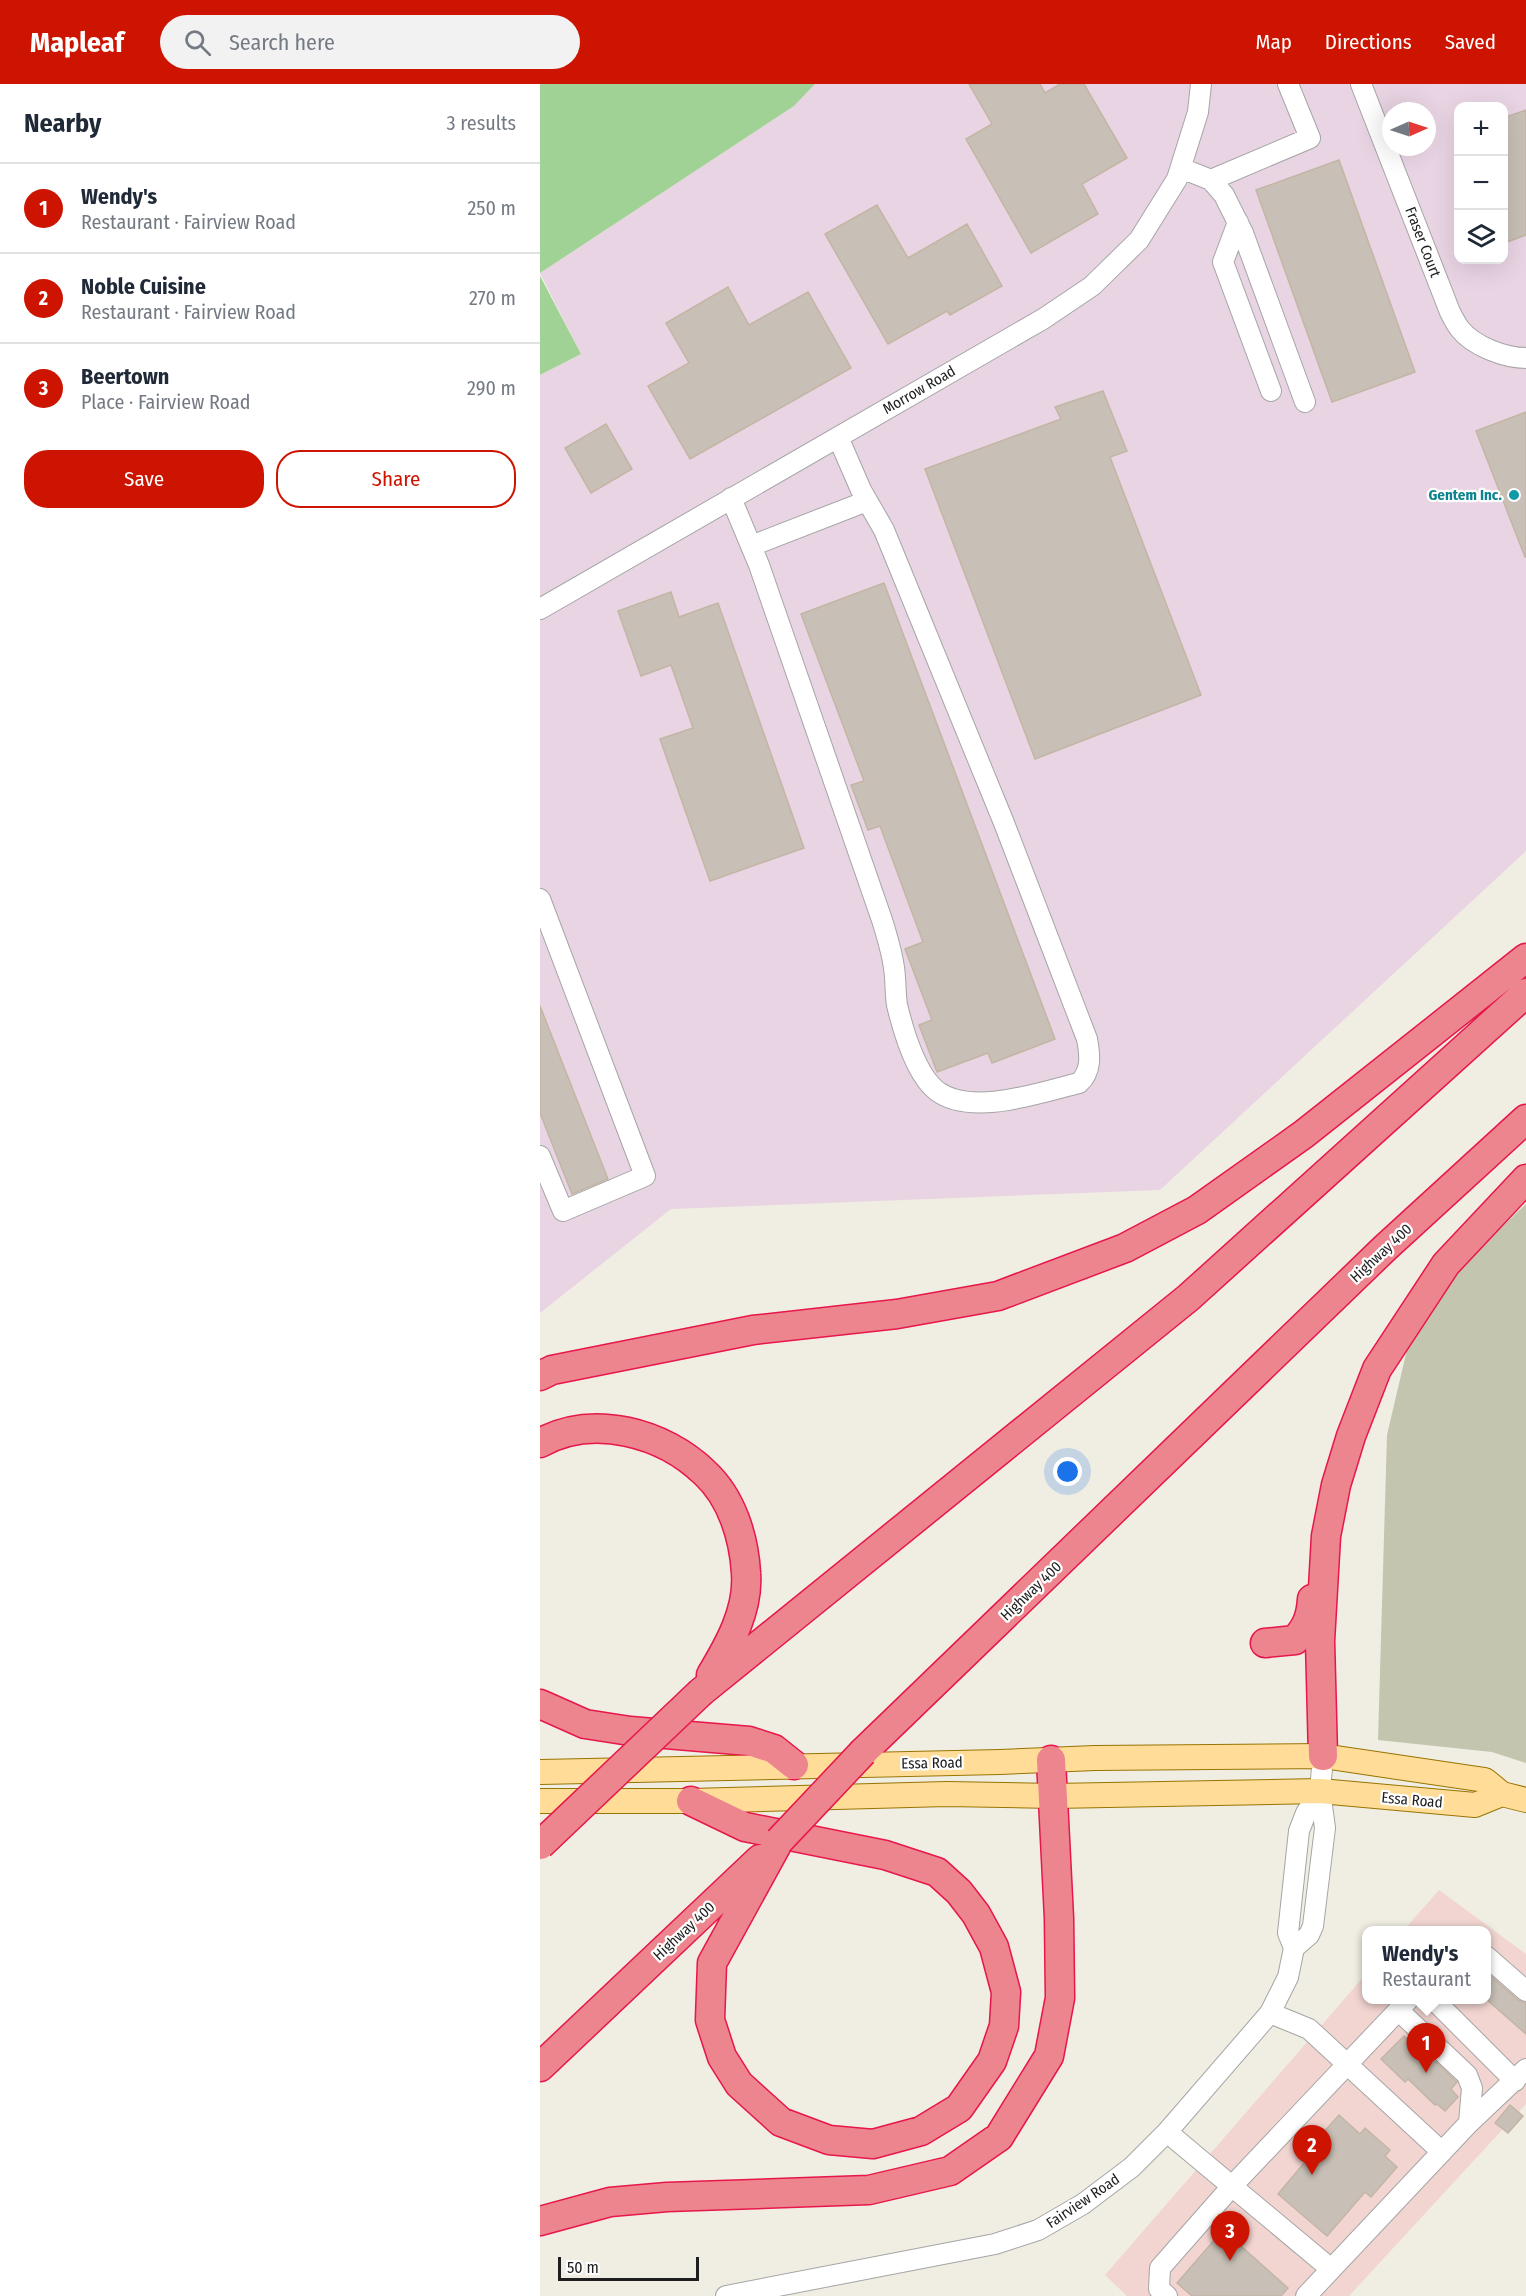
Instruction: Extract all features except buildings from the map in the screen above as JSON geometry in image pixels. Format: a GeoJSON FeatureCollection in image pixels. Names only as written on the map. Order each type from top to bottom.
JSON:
{"type":"FeatureCollection","features":[{"type":"Feature","properties":{"kind":"highway"},"geometry":{"type":"LineString","coordinates":[[540,1376],[552,1370],[753,1330],[897,1314],[998,1296],[1125,1248],[1197,1210],[1294,1141],[1526,958]]}},
{"type":"Feature","properties":{"kind":"highway"},"geometry":{"type":"LineString","coordinates":[[540,1845],[701,1692],[1188,1298],[1526,993]]}},
{"type":"Feature","properties":{"kind":"highway","name":"Highway 400"},"geometry":{"type":"LineString","coordinates":[[540,2067],[778,1841],[863,1752],[1385,1248],[1526,1119]]}},
{"type":"Feature","properties":{"kind":"highway"},"geometry":{"type":"LineString","coordinates":[[1323,1756],[1320,1641],[1326,1536],[1336,1485],[1348,1446],[1377,1370],[1446,1264],[1526,1179]]}},
{"type":"Feature","properties":{"kind":"highway"},"geometry":{"type":"LineString","coordinates":[[540,1443],[577,1430],[607,1428],[635,1434],[677,1451],[706,1473],[724,1497],[741,1535],[746,1575],[743,1609],[728,1647],[701,1692]]}},
{"type":"Feature","properties":{"kind":"highway"},"geometry":{"type":"LineString","coordinates":[[1265,1643],[1296,1640],[1306,1629],[1311,1608],[1314,1562],[1326,1536]]}},
{"type":"Feature","properties":{"kind":"highway"},"geometry":{"type":"LineString","coordinates":[[540,1704],[585,1724],[630,1731],[749,1741],[774,1749],[794,1765]]}},
{"type":"Feature","properties":{"kind":"highway"},"geometry":{"type":"LineString","coordinates":[[540,2221],[610,2202],[678,2197],[869,2190],[950,2171],[999,2137],[1049,2056],[1060,1998],[1059,1918],[1051,1760]]}},
{"type":"Feature","properties":{"kind":"highway"},"geometry":{"type":"LineString","coordinates":[[691,1801],[745,1827],[885,1855],[937,1872],[959,1892],[976,1914],[993,1947],[1006,1992],[1004,2026],[992,2061],[958,2108],[921,2131],[873,2144],[829,2140],[781,2122],[739,2084],[722,2057],[710,2020],[712,1963],[778,1841]]}},
{"type":"Feature","properties":{"kind":"main road","name":"Essa Road"},"geometry":{"type":"LineString","coordinates":[[540,1772],[1095,1758],[1323,1756],[1485,1780],[1502,1794],[1526,1800]]}},
{"type":"Feature","properties":{"kind":"main road","name":"Essa Road"},"geometry":{"type":"LineString","coordinates":[[540,1801],[691,1801],[947,1794],[1053,1796],[1320,1791],[1475,1805],[1502,1794]]}},
{"type":"Feature","properties":{"kind":"street","name":"Morrow Road"},"geometry":{"type":"LineString","coordinates":[[540,609],[1043,319],[1092,286],[1139,240],[1177,179],[1198,112],[1201,84]]}},
{"type":"Feature","properties":{"kind":"street"},"geometry":{"type":"LineString","coordinates":[[1210,180],[1310,138],[1288,84]]}},
{"type":"Feature","properties":{"kind":"street","name":"Fraser Court"},"geometry":{"type":"LineString","coordinates":[[1361,84],[1450,312],[1460,330],[1488,348],[1515,358],[1526,358]]}},
{"type":"Feature","properties":{"kind":"street"},"geometry":{"type":"LineString","coordinates":[[1181,168],[1210,180],[1224,195],[1238,222],[1305,402]]}},
{"type":"Feature","properties":{"kind":"street"},"geometry":{"type":"LineString","coordinates":[[1238,222],[1223,262],[1271,391]]}},
{"type":"Feature","properties":{"kind":"street"},"geometry":{"type":"LineString","coordinates":[[1252,340],[1279,330]]}},
{"type":"Feature","properties":{"kind":"street"},"geometry":{"type":"LineString","coordinates":[[731,498],[751,546],[882,920],[891,948],[897,1004],[912,1051],[925,1079],[938,1092],[961,1101],[994,1102],[1079,1083],[1086,1077],[1089,1066],[1087,1039],[1004,823],[889,540],[867,501],[838,436]]}},
{"type":"Feature","properties":{"kind":"street"},"geometry":{"type":"LineString","coordinates":[[751,546],[867,501]]}},
{"type":"Feature","properties":{"kind":"street"},"geometry":{"type":"LineString","coordinates":[[540,899],[645,1176],[563,1211],[540,1156]]}},
{"type":"Feature","properties":{"kind":"street"},"geometry":{"type":"LineString","coordinates":[[1320,1791],[1323,1756]]}},
{"type":"Feature","properties":{"kind":"street","name":"Fairview Road"},"geometry":{"type":"LineString","coordinates":[[726,2296],[995,2244],[1038,2230],[1083,2204],[1132,2167],[1167,2132],[1270,2013],[1288,1977],[1294,1948],[1288,1933],[1299,1831],[1305,1813],[1320,1791]]}},
{"type":"Feature","properties":{"kind":"street"},"geometry":{"type":"LineString","coordinates":[[1491,1960],[1526,1991]]}},
{"type":"Feature","properties":{"kind":"street"},"geometry":{"type":"LineString","coordinates":[[1306,2296],[1469,2123],[1520,2075],[1439,2004]]}},
{"type":"Feature","properties":{"kind":"street"},"geometry":{"type":"LineString","coordinates":[[1167,2296],[1159,2289],[1160,2268],[1233,2185],[1403,2005],[1467,2075],[1472,2088],[1469,2123]]}},
{"type":"Feature","properties":{"kind":"street"},"geometry":{"type":"LineString","coordinates":[[1270,2013],[1309,2029],[1442,2152]]}},
{"type":"Feature","properties":{"kind":"street"},"geometry":{"type":"LineString","coordinates":[[1167,2132],[1331,2269]]}},
{"type":"Feature","properties":{"kind":"shaded area"},"geometry":{"type":"Polygon","coordinates":[[[815,84],[1526,84],[1526,851],[1160,1190],[671,1209],[540,1313],[540,375],[581,354],[540,273],[794,106],[815,84]]]}},
{"type":"Feature","properties":{"kind":"shaded area"},"geometry":{"type":"Polygon","coordinates":[[[1526,1204],[1526,1763],[1492,1752],[1378,1740],[1387,1435],[1417,1307],[1526,1204]]]}},
{"type":"Feature","properties":{"kind":"shaded area"},"geometry":{"type":"Polygon","coordinates":[[[1439,1890],[1488,1926],[1408,1926],[1439,1890]]]}},
{"type":"Feature","properties":{"kind":"shaded area"},"geometry":{"type":"Polygon","coordinates":[[[1491,1928],[1526,1954],[1526,2104],[1349,2296],[1127,2296],[1105,2275],[1362,1979],[1362,2004],[1491,2004],[1491,1928]]]}},
{"type":"Feature","properties":{"kind":"green space"},"geometry":{"type":"Polygon","coordinates":[[[540,84],[815,84],[794,106],[540,273],[540,84]]]}},
{"type":"Feature","properties":{"kind":"green space"},"geometry":{"type":"Polygon","coordinates":[[[540,276],[581,354],[540,375],[540,276]]]}},
{"type":"Feature","properties":{"kind":"place","name":"Gentem Inc."},"geometry":{"type":"Point","coordinates":[1514,495]}},
{"type":"Feature","properties":{"kind":"place","name":"Wendy's"},"geometry":{"type":"Point","coordinates":[1426,2073]}},
{"type":"Feature","properties":{"kind":"place","name":"Noble Cuisine"},"geometry":{"type":"Point","coordinates":[1312,2175]}},
{"type":"Feature","properties":{"kind":"place","name":"Beertown"},"geometry":{"type":"Point","coordinates":[1230,2261]}}]}
